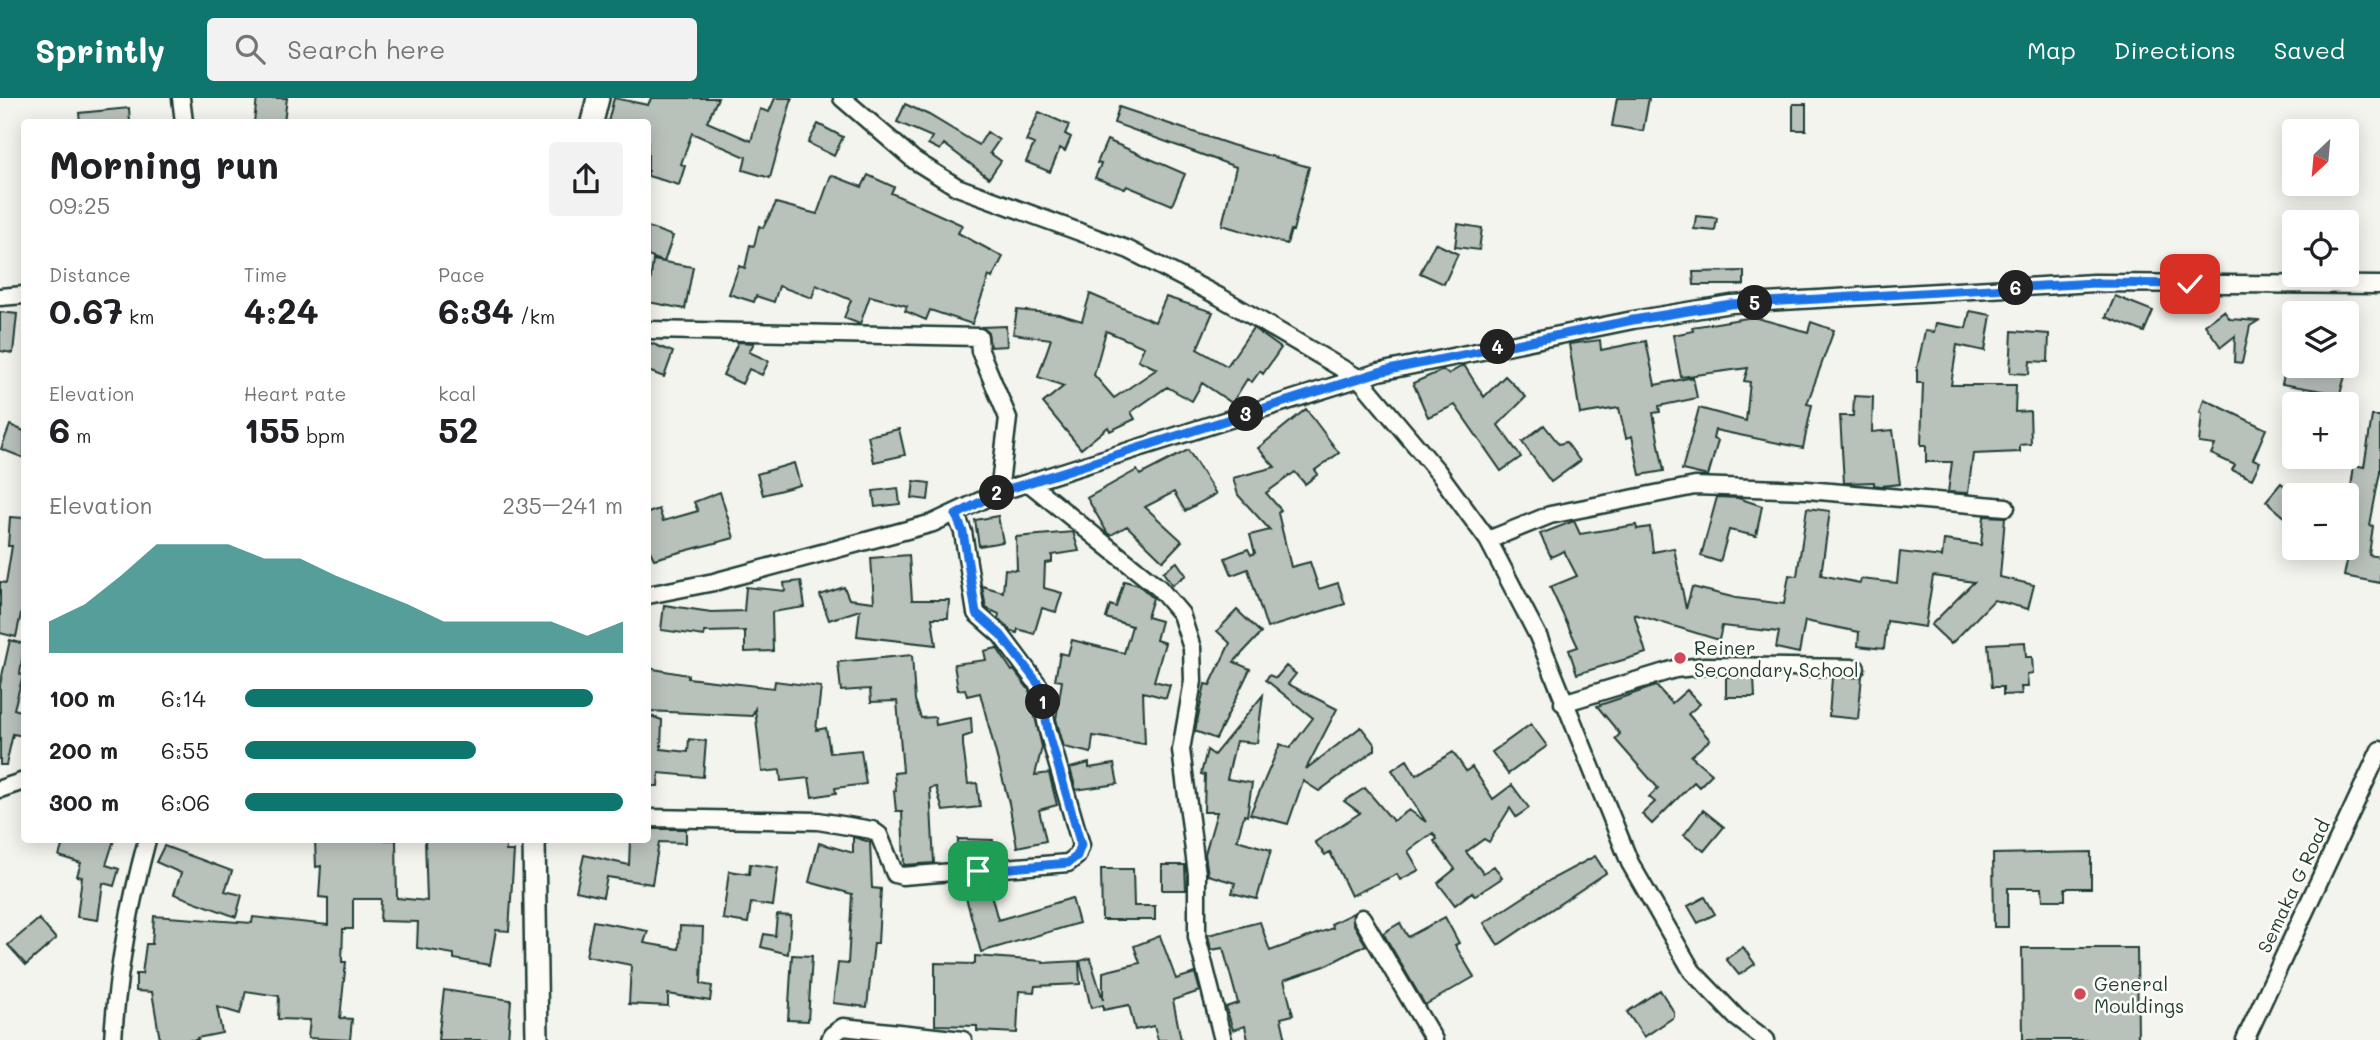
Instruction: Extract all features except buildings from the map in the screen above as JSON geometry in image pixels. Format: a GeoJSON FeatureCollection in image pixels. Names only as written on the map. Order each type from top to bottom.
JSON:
{"type":"FeatureCollection","features":[{"type":"Feature","properties":{"kind":"main road"},"geometry":{"type":"LineString","coordinates":[[593,119],[598,98]]}},
{"type":"Feature","properties":{"kind":"main road"},"geometry":{"type":"LineString","coordinates":[[534,843],[537,1040]]}},
{"type":"Feature","properties":{"kind":"street"},"geometry":{"type":"LineString","coordinates":[[181,98],[184,119]]}},
{"type":"Feature","properties":{"kind":"street"},"geometry":{"type":"LineString","coordinates":[[842,98],[904,152],[957,187],[1129,250],[1220,297],[1360,379],[1438,472],[1488,540],[1538,636],[1630,863],[1692,971],[1737,1018],[1766,1040]]}},
{"type":"Feature","properties":{"kind":"street"},"geometry":{"type":"LineString","coordinates":[[651,594],[714,582],[956,515],[999,492],[1379,372],[1633,320],[1731,304],[2095,283],[2380,285]]}},
{"type":"Feature","properties":{"kind":"street"},"geometry":{"type":"LineString","coordinates":[[0,297],[21,295]]}},
{"type":"Feature","properties":{"kind":"street"},"geometry":{"type":"LineString","coordinates":[[651,330],[979,337],[980,351],[1008,418],[999,492]]}},
{"type":"Feature","properties":{"kind":"street"},"geometry":{"type":"LineString","coordinates":[[1029,483],[1159,588],[1181,614],[1192,648],[1193,681],[1181,750],[1197,874],[1197,937],[1223,1040]]}},
{"type":"Feature","properties":{"kind":"street"},"geometry":{"type":"LineString","coordinates":[[1488,540],[1549,515],[1695,486],[1807,490],[2006,507]]}},
{"type":"Feature","properties":{"kind":"street"},"geometry":{"type":"LineString","coordinates":[[651,818],[818,821],[873,830],[879,835],[895,874],[902,876],[1068,863],[1077,856],[1081,845],[1048,731],[1040,686],[1001,635],[976,613],[963,532],[956,515]]}},
{"type":"Feature","properties":{"kind":"street"},"geometry":{"type":"LineString","coordinates":[[1563,703],[1675,669],[1705,666],[1856,668]]}},
{"type":"Feature","properties":{"kind":"street","name":"Semaka G Road"},"geometry":{"type":"LineString","coordinates":[[2245,1040],[2380,750]]}},
{"type":"Feature","properties":{"kind":"street"},"geometry":{"type":"LineString","coordinates":[[0,789],[21,782]]}},
{"type":"Feature","properties":{"kind":"street"},"geometry":{"type":"LineString","coordinates":[[113,1040],[116,987],[128,913],[146,843]]}},
{"type":"Feature","properties":{"kind":"street"},"geometry":{"type":"LineString","coordinates":[[1362,918],[1434,1040]]}},
{"type":"Feature","properties":{"kind":"street"},"geometry":{"type":"LineString","coordinates":[[830,1040],[832,1035],[843,1027],[921,1038],[963,1040]]}},
{"type":"Feature","properties":{"kind":"place","name":"Reiner Secondary School"},"geometry":{"type":"Point","coordinates":[1680,658]}},
{"type":"Feature","properties":{"kind":"place","name":"General Mouldings"},"geometry":{"type":"Point","coordinates":[2080,994]}},
{"type":"Feature","properties":{"kind":"route"},"geometry":{"type":"LineString","coordinates":[[978,871],[1068,863],[1077,856],[1081,845],[1048,731],[1040,686],[1001,635],[976,613],[963,532],[956,515],[999,492],[1379,372],[1633,320],[1731,304],[2095,283],[2190,284]]}}]}
